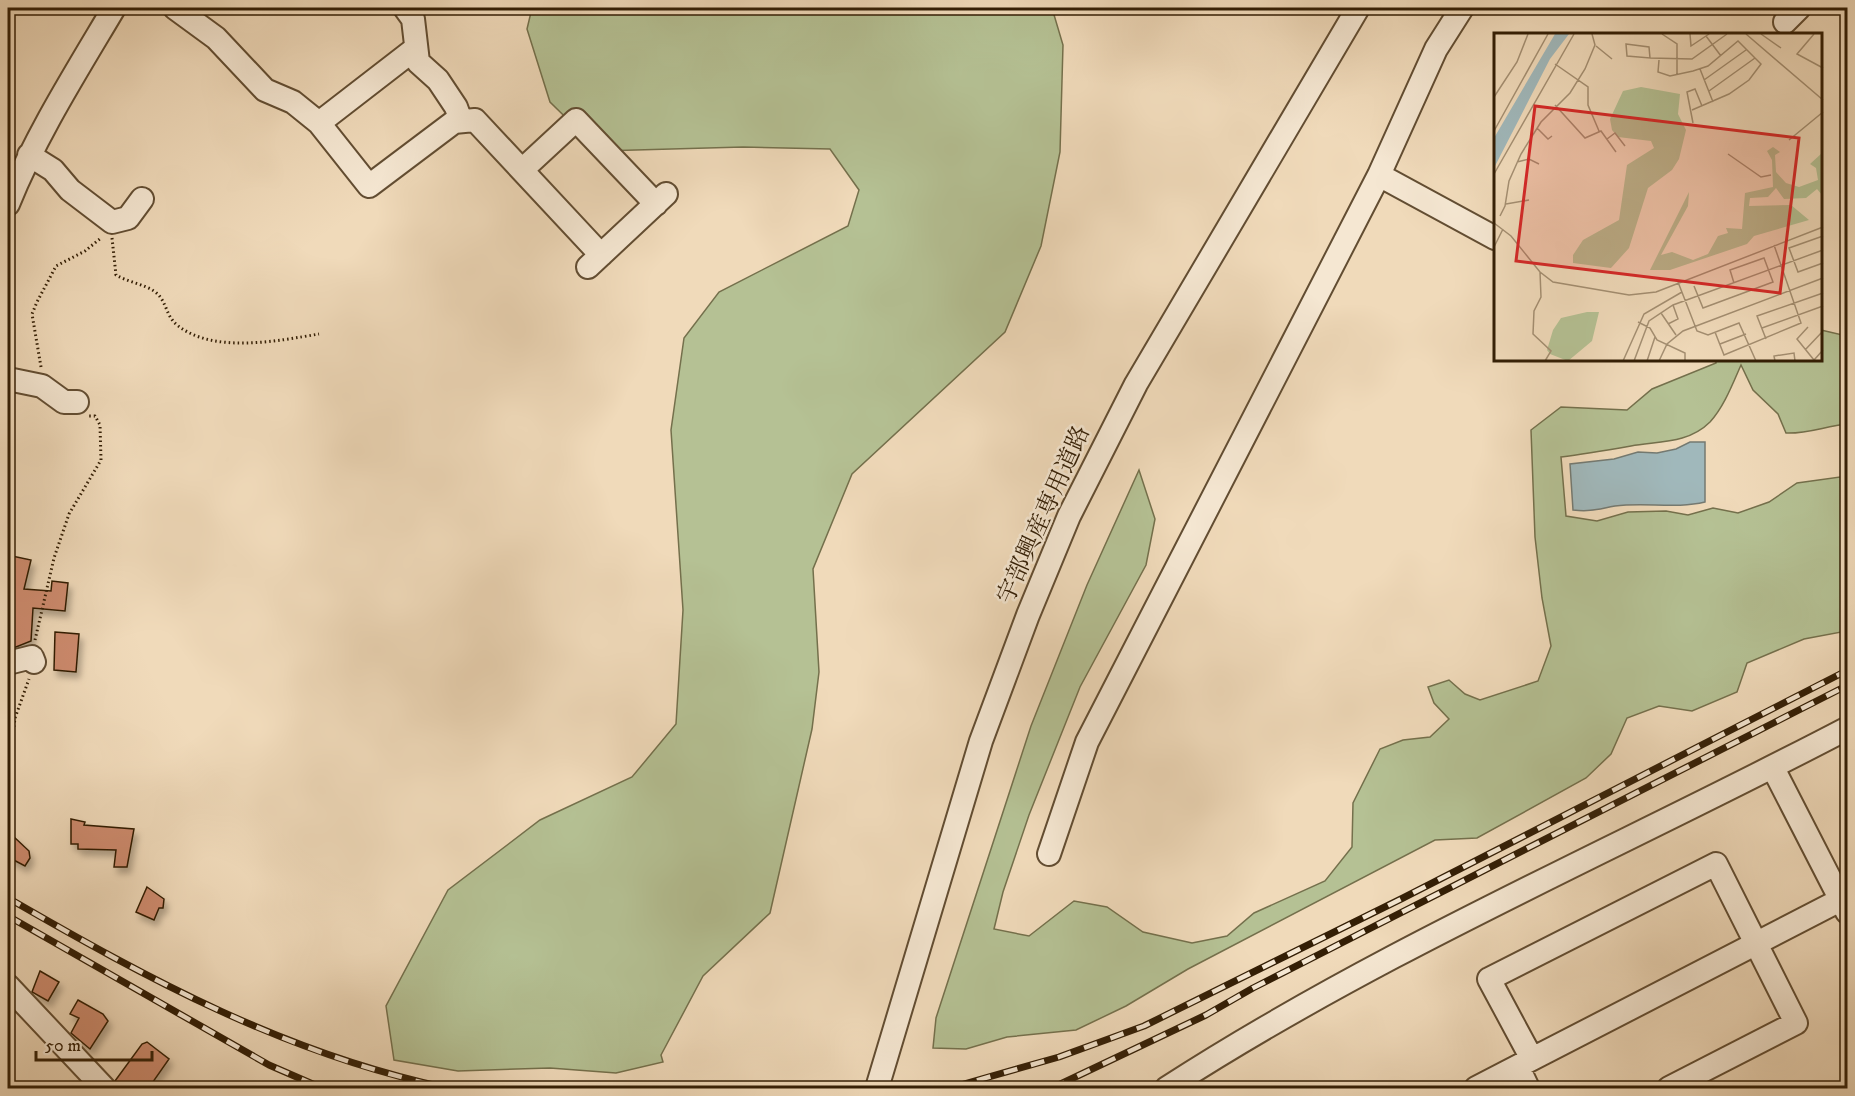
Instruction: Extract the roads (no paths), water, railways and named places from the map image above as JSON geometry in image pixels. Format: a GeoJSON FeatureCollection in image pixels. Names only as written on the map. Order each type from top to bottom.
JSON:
{"type":"FeatureCollection","features":[{"type":"Feature","properties":{"kind":"street"},"geometry":{"type":"LineString","coordinates":[[8,204],[29,155],[114,8]]}},
{"type":"Feature","properties":{"kind":"street"},"geometry":{"type":"LineString","coordinates":[[175,8],[216,38],[265,90],[293,102],[319,123],[369,186],[454,122],[475,120],[522,170],[594,261],[661,199],[576,120],[522,170]]}},
{"type":"Feature","properties":{"kind":"street"},"geometry":{"type":"LineString","coordinates":[[405,8],[413,20],[418,62],[438,80],[456,107],[461,121]]}},
{"type":"Feature","properties":{"kind":"street","name":"宇部興産専用道路"},"geometry":{"type":"LineString","coordinates":[[877,1089],[981,741],[1028,615],[1069,516],[1136,384],[1358,8]]}},
{"type":"Feature","properties":{"kind":"street"},"geometry":{"type":"LineString","coordinates":[[1049,854],[1087,742],[1379,176],[1436,49],[1462,8]]}},
{"type":"Feature","properties":{"kind":"street"},"geometry":{"type":"LineString","coordinates":[[319,123],[416,48]]}},
{"type":"Feature","properties":{"kind":"street"},"geometry":{"type":"LineString","coordinates":[[29,155],[53,170],[70,190],[112,222],[128,218],[142,199]]}},
{"type":"Feature","properties":{"kind":"street"},"geometry":{"type":"LineString","coordinates":[[1379,176],[1494,237]]}},
{"type":"Feature","properties":{"kind":"street"},"geometry":{"type":"LineString","coordinates":[[8,379],[42,386],[64,402],[80,409]]}},
{"type":"Feature","properties":{"kind":"street"},"geometry":{"type":"LineString","coordinates":[[8,663],[33,659]]}},
{"type":"Feature","properties":{"kind":"street"},"geometry":{"type":"LineString","coordinates":[[1167,1089],[1262,1028],[1347,982],[1848,728]]}},
{"type":"Feature","properties":{"kind":"street"},"geometry":{"type":"LineString","coordinates":[[1476,1089],[1758,943],[1845,903],[1773,768]]}},
{"type":"Feature","properties":{"kind":"street"},"geometry":{"type":"LineString","coordinates":[[1528,1089],[1525,1063],[1489,979],[1716,864],[1758,943],[1796,1023],[1669,1089]]}},
{"type":"Feature","properties":{"kind":"street"},"geometry":{"type":"LineString","coordinates":[[8,986],[104,1089]]}},
{"type":"Feature","properties":{"kind":"water"},"geometry":{"type":"Polygon","coordinates":[[[1690,442],[1705,442],[1705,502],[1573,510],[1570,464],[1614,459],[1638,452],[1657,453],[1676,449],[1690,442]]]}},
{"type":"Feature","properties":{"kind":"railway"},"geometry":{"type":"LineString","coordinates":[[950,1088],[1059,1057],[1144,1026],[1403,898],[1848,670]]}},
{"type":"Feature","properties":{"kind":"railway"},"geometry":{"type":"LineString","coordinates":[[1052,1088],[1206,1015],[1253,988],[1848,685]]}},
{"type":"Feature","properties":{"kind":"railway"},"geometry":{"type":"LineString","coordinates":[[8,898],[166,985],[220,1011],[330,1055],[387,1073],[447,1088]]}},
{"type":"Feature","properties":{"kind":"railway"},"geometry":{"type":"LineString","coordinates":[[8,916],[269,1065],[322,1088]]}}]}
